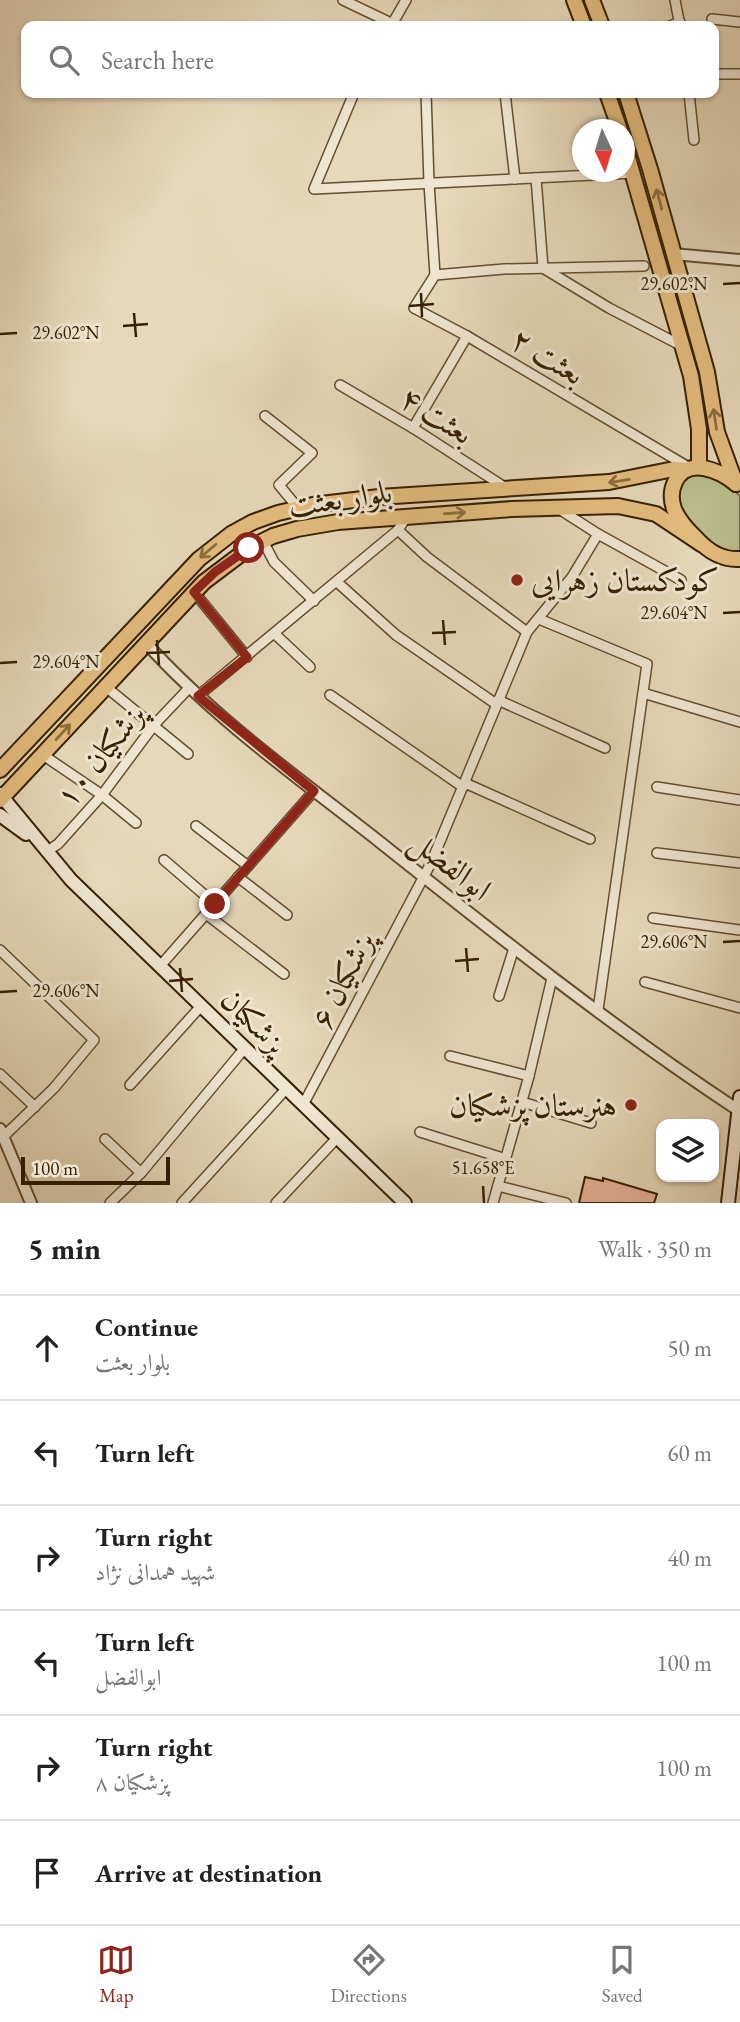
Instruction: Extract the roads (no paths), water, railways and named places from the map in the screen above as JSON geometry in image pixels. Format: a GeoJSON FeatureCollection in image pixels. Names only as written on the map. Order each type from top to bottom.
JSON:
{"type":"FeatureCollection","features":[{"type":"Feature","properties":{"kind":"main road"},"geometry":{"type":"LineString","coordinates":[[574,0],[582,21]]}},
{"type":"Feature","properties":{"kind":"main road"},"geometry":{"type":"LineString","coordinates":[[592,0],[600,21]]}},
{"type":"Feature","properties":{"kind":"main road"},"geometry":{"type":"LineString","coordinates":[[609,98],[616,119]]}},
{"type":"Feature","properties":{"kind":"main road"},"geometry":{"type":"LineString","coordinates":[[627,98],[650,169],[707,373],[717,432],[738,486]]}},
{"type":"Feature","properties":{"kind":"main road"},"geometry":{"type":"LineString","coordinates":[[635,177],[682,346],[699,429],[692,468],[677,478],[673,485],[673,505],[679,518],[701,544],[716,555],[740,559]]}},
{"type":"Feature","properties":{"kind":"main road"},"geometry":{"type":"LineString","coordinates":[[692,468],[723,475],[738,486]]}},
{"type":"Feature","properties":{"kind":"main road","name":"بلوار بعثت"},"geometry":{"type":"LineString","coordinates":[[0,770],[199,559],[244,527],[298,508],[379,497],[609,482],[692,468]]}},
{"type":"Feature","properties":{"kind":"main road","name":"بلوار بعثت"},"geometry":{"type":"LineString","coordinates":[[1,797],[194,592],[232,559],[262,541],[318,525],[407,516],[618,506],[648,511],[669,521],[701,544]]}},
{"type":"Feature","properties":{"kind":"main road"},"geometry":{"type":"LineString","coordinates":[[0,754],[18,750]]}},
{"type":"Feature","properties":{"kind":"main road","name":"پزشکیان"},"geometry":{"type":"LineString","coordinates":[[1,797],[71,880],[405,1203]]}},
{"type":"Feature","properties":{"kind":"main road","name":"پزشکیان"},"geometry":{"type":"LineString","coordinates":[[0,815],[43,848]]}},
{"type":"Feature","properties":{"kind":"main road"},"geometry":{"type":"LineString","coordinates":[[728,1203],[739,1103]]}},
{"type":"Feature","properties":{"kind":"street"},"geometry":{"type":"LineString","coordinates":[[343,0],[384,21]]}},
{"type":"Feature","properties":{"kind":"street"},"geometry":{"type":"LineString","coordinates":[[394,21],[406,0]]}},
{"type":"Feature","properties":{"kind":"street"},"geometry":{"type":"LineString","coordinates":[[675,0],[679,21]]}},
{"type":"Feature","properties":{"kind":"street"},"geometry":{"type":"LineString","coordinates":[[712,19],[740,22]]}},
{"type":"Feature","properties":{"kind":"street"},"geometry":{"type":"LineString","coordinates":[[719,74],[740,74]]}},
{"type":"Feature","properties":{"kind":"street"},"geometry":{"type":"LineString","coordinates":[[352,98],[314,189],[572,176]]}},
{"type":"Feature","properties":{"kind":"street"},"geometry":{"type":"LineString","coordinates":[[426,98],[435,275],[543,268],[644,266]]}},
{"type":"Feature","properties":{"kind":"street"},"geometry":{"type":"LineString","coordinates":[[506,98],[515,179]]}},
{"type":"Feature","properties":{"kind":"street"},"geometry":{"type":"LineString","coordinates":[[690,98],[694,140]]}},
{"type":"Feature","properties":{"kind":"street"},"geometry":{"type":"LineString","coordinates":[[536,178],[543,268]]}},
{"type":"Feature","properties":{"kind":"street"},"geometry":{"type":"LineString","coordinates":[[673,254],[740,260]]}},
{"type":"Feature","properties":{"kind":"street"},"geometry":{"type":"LineString","coordinates":[[543,268],[609,308],[682,346]]}},
{"type":"Feature","properties":{"kind":"street","name":"بعثت ۲"},"geometry":{"type":"LineString","coordinates":[[435,275],[414,308],[467,336],[692,468]]}},
{"type":"Feature","properties":{"kind":"street"},"geometry":{"type":"LineString","coordinates":[[413,428],[467,336]]}},
{"type":"Feature","properties":{"kind":"street","name":"بعثت ۴"},"geometry":{"type":"LineString","coordinates":[[340,385],[508,489]]}},
{"type":"Feature","properties":{"kind":"street"},"geometry":{"type":"LineString","coordinates":[[265,416],[312,453],[279,485],[298,508]]}},
{"type":"Feature","properties":{"kind":"street"},"geometry":{"type":"LineString","coordinates":[[554,507],[681,580]]}},
{"type":"Feature","properties":{"kind":"street","name":"پزشکیان ۱۰"},"geometry":{"type":"LineString","coordinates":[[43,848],[58,844],[102,796],[154,725],[194,692],[247,657],[275,634],[398,530],[407,516]]}},
{"type":"Feature","properties":{"kind":"street"},"geometry":{"type":"LineString","coordinates":[[398,530],[427,556],[527,632]]}},
{"type":"Feature","properties":{"kind":"street","name":"پزشکیان ۶"},"geometry":{"type":"LineString","coordinates":[[303,1105],[431,863],[527,632],[572,577],[598,534]]}},
{"type":"Feature","properties":{"kind":"street"},"geometry":{"type":"LineString","coordinates":[[262,541],[274,562],[314,601]]}},
{"type":"Feature","properties":{"kind":"street"},"geometry":{"type":"LineString","coordinates":[[337,582],[396,635],[497,702],[605,748]]}},
{"type":"Feature","properties":{"kind":"street"},"geometry":{"type":"LineString","coordinates":[[194,592],[247,657]]}},
{"type":"Feature","properties":{"kind":"street"},"geometry":{"type":"LineString","coordinates":[[539,619],[647,664],[598,1010]]}},
{"type":"Feature","properties":{"kind":"street"},"geometry":{"type":"LineString","coordinates":[[275,634],[310,667]]}},
{"type":"Feature","properties":{"kind":"street","name":"ابوالفضل"},"geometry":{"type":"LineString","coordinates":[[146,643],[194,692],[314,791],[552,978],[739,1103]]}},
{"type":"Feature","properties":{"kind":"street"},"geometry":{"type":"LineString","coordinates":[[106,687],[188,754]]}},
{"type":"Feature","properties":{"kind":"street"},"geometry":{"type":"LineString","coordinates":[[643,693],[740,722]]}},
{"type":"Feature","properties":{"kind":"street"},"geometry":{"type":"LineString","coordinates":[[330,695],[464,785],[590,839]]}},
{"type":"Feature","properties":{"kind":"street"},"geometry":{"type":"LineString","coordinates":[[43,755],[136,823]]}},
{"type":"Feature","properties":{"kind":"street"},"geometry":{"type":"LineString","coordinates":[[657,787],[740,800]]}},
{"type":"Feature","properties":{"kind":"street"},"geometry":{"type":"LineString","coordinates":[[161,965],[314,791]]}},
{"type":"Feature","properties":{"kind":"street"},"geometry":{"type":"LineString","coordinates":[[196,826],[248,866]]}},
{"type":"Feature","properties":{"kind":"street"},"geometry":{"type":"LineString","coordinates":[[657,853],[740,863]]}},
{"type":"Feature","properties":{"kind":"street"},"geometry":{"type":"LineString","coordinates":[[163,860],[215,904]]}},
{"type":"Feature","properties":{"kind":"street"},"geometry":{"type":"LineString","coordinates":[[238,877],[287,915]]}},
{"type":"Feature","properties":{"kind":"street"},"geometry":{"type":"LineString","coordinates":[[206,914],[284,974]]}},
{"type":"Feature","properties":{"kind":"street"},"geometry":{"type":"LineString","coordinates":[[653,918],[740,930]]}},
{"type":"Feature","properties":{"kind":"street"},"geometry":{"type":"LineString","coordinates":[[499,996],[514,948]]}},
{"type":"Feature","properties":{"kind":"street"},"geometry":{"type":"LineString","coordinates":[[0,950],[94,1040],[54,1088],[2,1133],[31,1203]]}},
{"type":"Feature","properties":{"kind":"street"},"geometry":{"type":"LineString","coordinates":[[493,1203],[529,1076],[552,978]]}},
{"type":"Feature","properties":{"kind":"street"},"geometry":{"type":"LineString","coordinates":[[645,982],[740,1008]]}},
{"type":"Feature","properties":{"kind":"street"},"geometry":{"type":"LineString","coordinates":[[130,1085],[201,1006]]}},
{"type":"Feature","properties":{"kind":"street"},"geometry":{"type":"LineString","coordinates":[[110,1203],[141,1173],[244,1049]]}},
{"type":"Feature","properties":{"kind":"street"},"geometry":{"type":"LineString","coordinates":[[450,1056],[529,1076]]}},
{"type":"Feature","properties":{"kind":"street"},"geometry":{"type":"LineString","coordinates":[[0,1074],[35,1107]]}},
{"type":"Feature","properties":{"kind":"street"},"geometry":{"type":"LineString","coordinates":[[182,1203],[286,1089]]}},
{"type":"Feature","properties":{"kind":"street"},"geometry":{"type":"LineString","coordinates":[[522,1102],[591,1123]]}},
{"type":"Feature","properties":{"kind":"street"},"geometry":{"type":"LineString","coordinates":[[419,1132],[506,1159]]}},
{"type":"Feature","properties":{"kind":"street"},"geometry":{"type":"LineString","coordinates":[[276,1203],[337,1138]]}},
{"type":"Feature","properties":{"kind":"street"},"geometry":{"type":"LineString","coordinates":[[105,1139],[141,1173]]}},
{"type":"Feature","properties":{"kind":"street"},"geometry":{"type":"LineString","coordinates":[[498,1186],[566,1203]]}},
{"type":"Feature","properties":{"kind":"place","name":"کودکستان زهرایی"},"geometry":{"type":"Point","coordinates":[517,580]}},
{"type":"Feature","properties":{"kind":"place","name":"هنرستان پزشکیان"},"geometry":{"type":"Point","coordinates":[631,1105]}}]}
